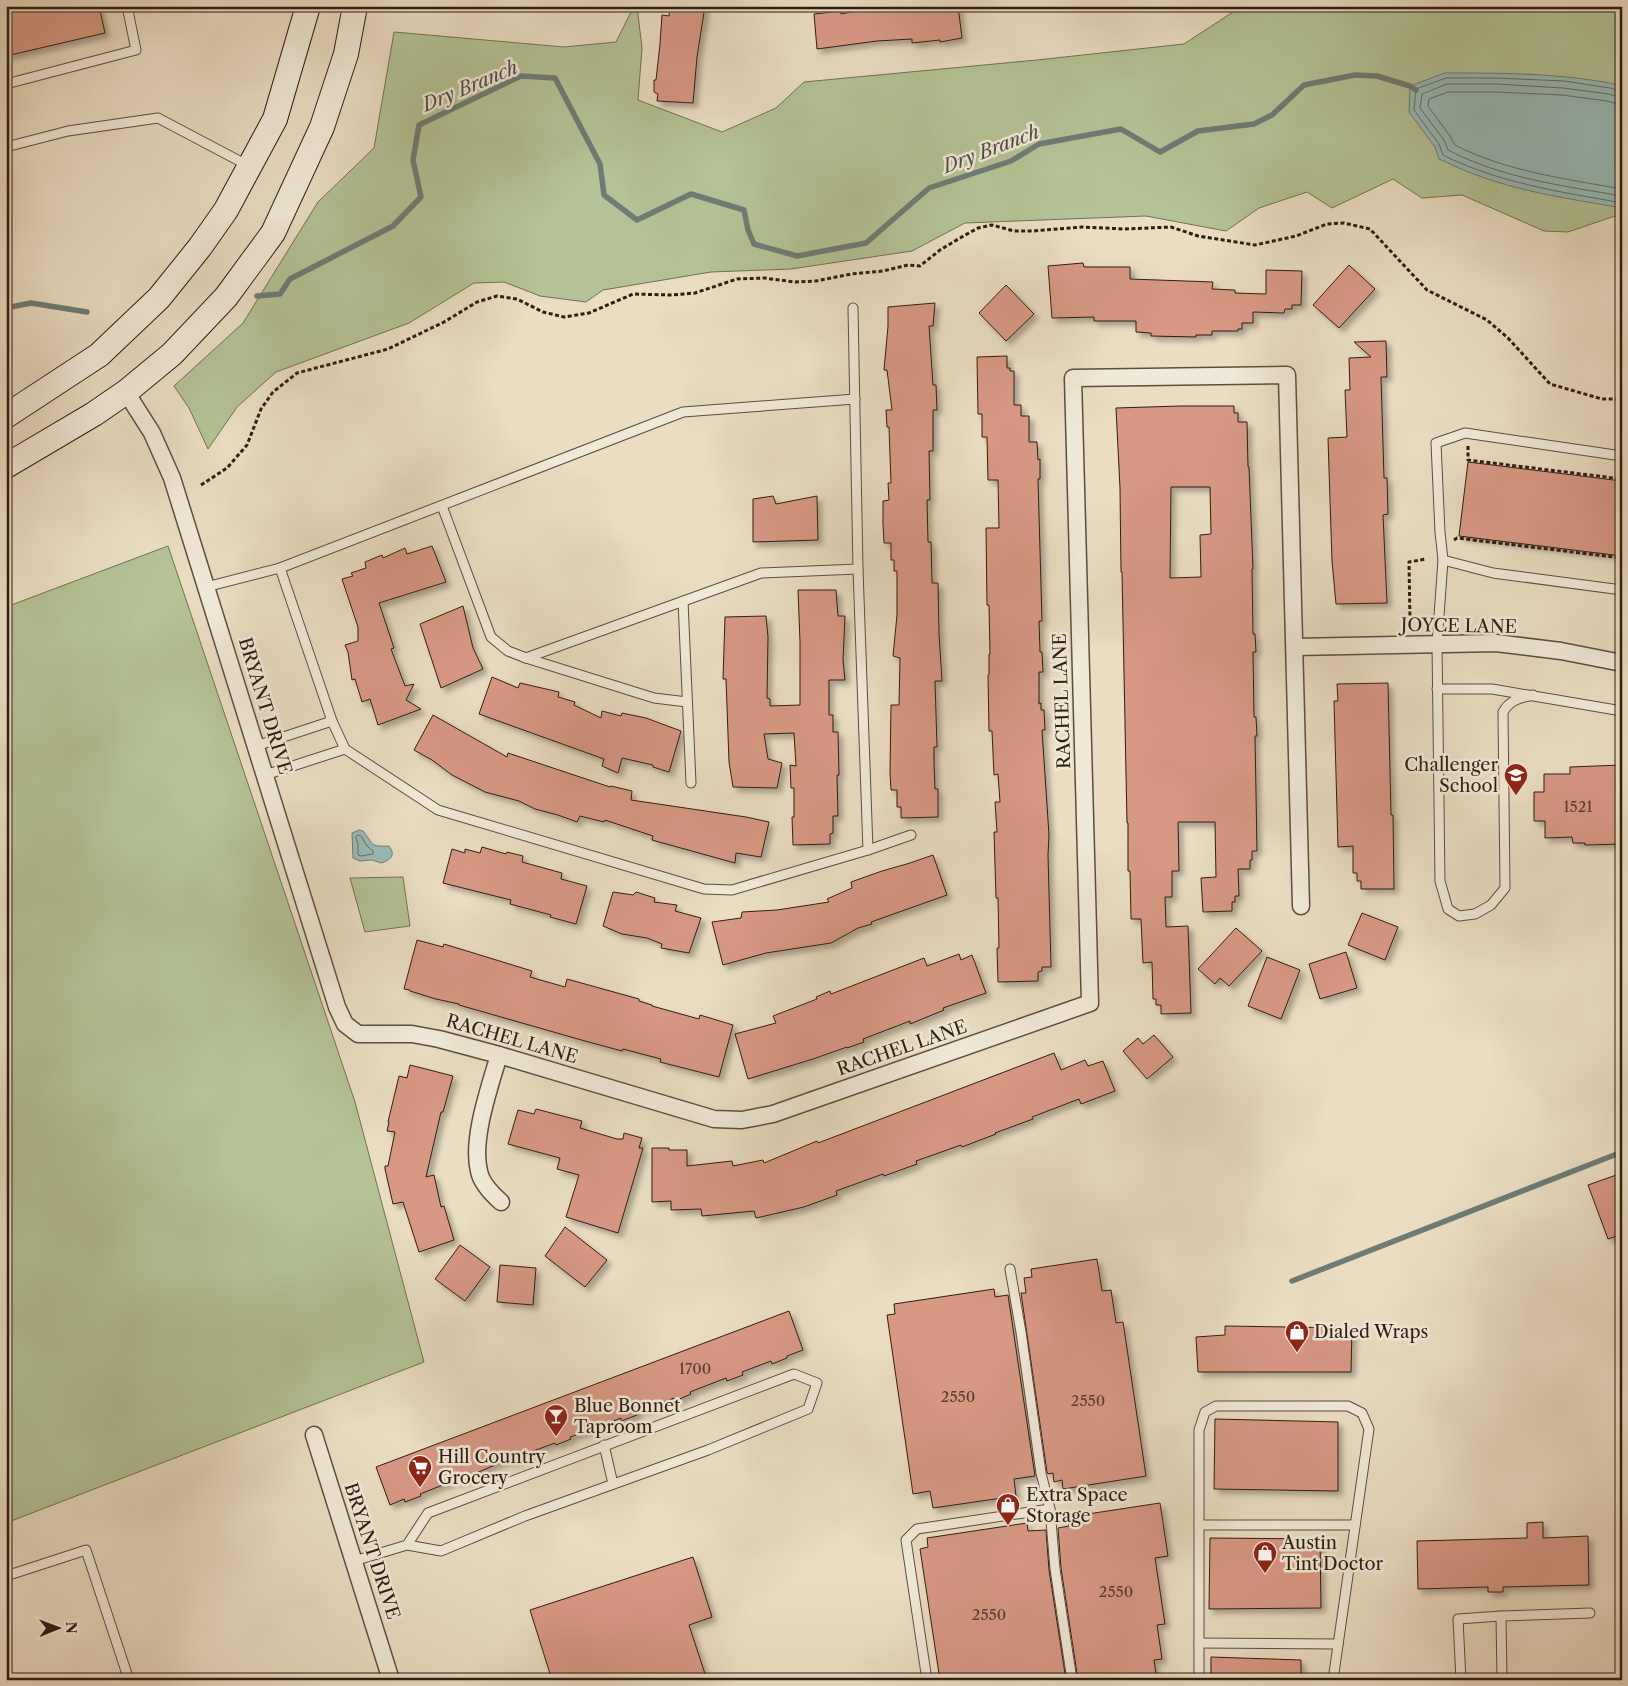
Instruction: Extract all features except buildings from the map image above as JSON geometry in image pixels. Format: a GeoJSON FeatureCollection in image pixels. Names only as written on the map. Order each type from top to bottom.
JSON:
{"type":"FeatureCollection","features":[{"type":"Feature","properties":{"kind":"main road"},"geometry":{"type":"LineString","coordinates":[[6,416],[99,355],[159,298],[200,247],[226,210],[275,119],[308,6]]}},
{"type":"Feature","properties":{"kind":"main road"},"geometry":{"type":"LineString","coordinates":[[6,466],[94,414],[126,392],[172,354],[226,297],[273,233],[322,127],[346,54],[355,6]]}},
{"type":"Feature","properties":{"kind":"street","name":"RACHEL LANE"},"geometry":{"type":"LineString","coordinates":[[358,1034],[412,1034],[439,1039],[714,1119],[742,1120],[773,1114],[1090,1003],[1073,378],[1287,375],[1301,906]]}},
{"type":"Feature","properties":{"kind":"street","name":"BRYANT DRIVE"},"geometry":{"type":"LineString","coordinates":[[126,392],[152,433],[172,478],[338,1006],[345,1024],[358,1034]]}},
{"type":"Feature","properties":{"kind":"street","name":"JOYCE LANE"},"geometry":{"type":"LineString","coordinates":[[1295,647],[1496,643],[1561,650],[1622,664]]}},
{"type":"Feature","properties":{"kind":"street"},"geometry":{"type":"LineString","coordinates":[[499,1055],[482,1116],[477,1149],[479,1171],[490,1192],[501,1202]]}},
{"type":"Feature","properties":{"kind":"street","name":"BRYANT DRIVE"},"geometry":{"type":"LineString","coordinates":[[314,1435],[391,1680]]}},
{"type":"Feature","properties":{"kind":"lane"},"geometry":{"type":"LineString","coordinates":[[6,84],[136,50],[127,6]]}},
{"type":"Feature","properties":{"kind":"lane"},"geometry":{"type":"LineString","coordinates":[[6,147],[68,131],[158,118],[250,166]]}},
{"type":"Feature","properties":{"kind":"lane"},"geometry":{"type":"LineString","coordinates":[[853,308],[858,569],[868,850]]}},
{"type":"Feature","properties":{"kind":"lane"},"geometry":{"type":"LineString","coordinates":[[206,587],[280,568],[682,412],[854,399]]}},
{"type":"Feature","properties":{"kind":"lane"},"geometry":{"type":"LineString","coordinates":[[1533,695],[1519,698],[1507,704],[1502,712],[1505,888],[1491,905],[1475,914],[1459,916],[1448,909],[1440,881],[1437,644],[1443,560],[1436,442],[1466,432],[1622,456]]}},
{"type":"Feature","properties":{"kind":"lane"},"geometry":{"type":"LineString","coordinates":[[442,506],[491,637],[508,651],[654,698],[687,702]]}},
{"type":"Feature","properties":{"kind":"lane"},"geometry":{"type":"LineString","coordinates":[[1443,560],[1492,573],[1622,590]]}},
{"type":"Feature","properties":{"kind":"lane"},"geometry":{"type":"LineString","coordinates":[[280,568],[332,722],[345,749],[438,810],[704,889],[732,890],[868,850],[911,835]]}},
{"type":"Feature","properties":{"kind":"lane"},"geometry":{"type":"LineString","coordinates":[[526,658],[761,573],[858,569]]}},
{"type":"Feature","properties":{"kind":"lane"},"geometry":{"type":"LineString","coordinates":[[683,601],[690,782]]}},
{"type":"Feature","properties":{"kind":"lane"},"geometry":{"type":"LineString","coordinates":[[1437,689],[1492,689],[1622,711]]}},
{"type":"Feature","properties":{"kind":"lane"},"geometry":{"type":"LineString","coordinates":[[256,746],[332,722]]}},
{"type":"Feature","properties":{"kind":"lane"},"geometry":{"type":"LineString","coordinates":[[265,775],[345,749]]}},
{"type":"Feature","properties":{"kind":"lane"},"geometry":{"type":"LineString","coordinates":[[1010,1270],[1021,1332],[1041,1473],[1050,1509],[1055,1569],[1072,1680]]}},
{"type":"Feature","properties":{"kind":"lane"},"geometry":{"type":"LineString","coordinates":[[354,1561],[407,1545],[441,1551],[525,1516],[708,1450],[808,1409],[817,1382],[794,1374],[428,1513],[407,1545]]}},
{"type":"Feature","properties":{"kind":"lane"},"geometry":{"type":"LineString","coordinates":[[1199,1680],[1199,1430],[1205,1412],[1216,1406],[1348,1406],[1362,1413],[1369,1429],[1333,1680]]}},
{"type":"Feature","properties":{"kind":"lane"},"geometry":{"type":"LineString","coordinates":[[604,1445],[613,1484]]}},
{"type":"Feature","properties":{"kind":"lane"},"geometry":{"type":"LineString","coordinates":[[927,1680],[906,1540],[917,1529],[1050,1509]]}},
{"type":"Feature","properties":{"kind":"lane"},"geometry":{"type":"LineString","coordinates":[[1199,1524],[1355,1525]]}},
{"type":"Feature","properties":{"kind":"lane"},"geometry":{"type":"LineString","coordinates":[[6,1576],[86,1550],[129,1680]]}},
{"type":"Feature","properties":{"kind":"lane"},"geometry":{"type":"LineString","coordinates":[[1461,1680],[1458,1619],[1590,1613]]}},
{"type":"Feature","properties":{"kind":"lane"},"geometry":{"type":"LineString","coordinates":[[1501,1616],[1502,1680]]}},
{"type":"Feature","properties":{"kind":"lane"},"geometry":{"type":"LineString","coordinates":[[1199,1643],[1338,1644]]}},
{"type":"Feature","properties":{"kind":"path"},"geometry":{"type":"LineString","coordinates":[[201,485],[227,468],[247,445],[260,409],[273,392],[297,373],[388,349],[444,322],[477,302],[497,296],[516,299],[543,312],[564,317],[589,313],[633,294],[672,295],[695,293],[737,279],[764,278],[794,282],[816,281],[851,274],[883,271],[908,265],[920,266],[940,250],[960,238],[978,228],[992,225],[1014,231],[1082,228],[1171,228],[1198,236],[1255,246],[1296,236],[1327,224],[1344,223],[1370,229],[1427,290],[1487,320],[1508,338],[1550,384],[1602,399],[1622,399]]}},
{"type":"Feature","properties":{"kind":"path"},"geometry":{"type":"LineString","coordinates":[[1468,445],[1468,460],[1622,480]]}},
{"type":"Feature","properties":{"kind":"path"},"geometry":{"type":"LineString","coordinates":[[1451,542],[1457,538],[1622,558]]}},
{"type":"Feature","properties":{"kind":"path"},"geometry":{"type":"LineString","coordinates":[[1410,622],[1409,562],[1426,559]]}},
{"type":"Feature","properties":{"kind":"green space"},"geometry":{"type":"Polygon","coordinates":[[[634,6],[637,6],[642,48],[638,100],[722,132],[776,108],[804,82],[1184,44],[1236,10],[1270,6],[1622,6],[1622,219],[1615,216],[1568,232],[1544,231],[1462,195],[1422,198],[1393,179],[1332,208],[1307,192],[1259,208],[1226,231],[1146,216],[965,223],[912,251],[791,269],[711,272],[603,290],[586,302],[540,296],[504,282],[474,283],[409,323],[276,372],[237,407],[208,449],[189,408],[174,386],[243,323],[318,202],[374,148],[394,32],[564,47],[616,42],[634,6]]]}},
{"type":"Feature","properties":{"kind":"green space"},"geometry":{"type":"Polygon","coordinates":[[[168,546],[355,1102],[424,1362],[6,1523],[6,607],[168,546]]]}},
{"type":"Feature","properties":{"kind":"green space"},"geometry":{"type":"Polygon","coordinates":[[[403,877],[410,926],[365,932],[350,878],[403,877]]]}},
{"type":"Feature","properties":{"kind":"water"},"geometry":{"type":"Polygon","coordinates":[[[1445,73],[1497,73],[1567,77],[1599,81],[1622,87],[1622,208],[1545,194],[1489,180],[1439,159],[1435,147],[1409,112],[1410,86],[1445,73]]]}},
{"type":"Feature","properties":{"kind":"water"},"geometry":{"type":"Polygon","coordinates":[[[359,830],[363,831],[373,844],[389,846],[392,852],[390,859],[381,863],[372,860],[360,861],[353,858],[352,833],[359,830]]]}},
{"type":"Feature","properties":{"kind":"waterway","name":"Dry Branch"},"geometry":{"type":"LineString","coordinates":[[257,296],[280,294],[290,279],[393,226],[421,197],[413,160],[419,125],[521,76],[555,78],[600,164],[604,195],[637,220],[691,194],[744,210],[748,230],[754,244],[797,256],[866,243],[929,188],[1011,161],[1039,144],[1121,129],[1160,152],[1198,131],[1254,124],[1272,115],[1304,85],[1355,75],[1377,76],[1410,86],[1416,90]]}},
{"type":"Feature","properties":{"kind":"waterway","name":"Dry Branch"},"geometry":{"type":"LineString","coordinates":[[6,308],[31,303],[87,312]]}},
{"type":"Feature","properties":{"kind":"waterway"},"geometry":{"type":"LineString","coordinates":[[1292,1281],[1622,1152]]}},
{"type":"Feature","properties":{"kind":"place","name":"Challenger School"},"geometry":{"type":"Point","coordinates":[1516,796]}},
{"type":"Feature","properties":{"kind":"place","name":"Dialed Wraps"},"geometry":{"type":"Point","coordinates":[1297,1353]}},
{"type":"Feature","properties":{"kind":"place","name":"Blue Bonnet Taproom"},"geometry":{"type":"Point","coordinates":[556,1437]}},
{"type":"Feature","properties":{"kind":"place","name":"Hill Country Grocery"},"geometry":{"type":"Point","coordinates":[420,1488]}},
{"type":"Feature","properties":{"kind":"place","name":"Extra Space Storage"},"geometry":{"type":"Point","coordinates":[1008,1526]}},
{"type":"Feature","properties":{"kind":"place","name":"Austin Tint Doctor"},"geometry":{"type":"Point","coordinates":[1265,1574]}}]}
